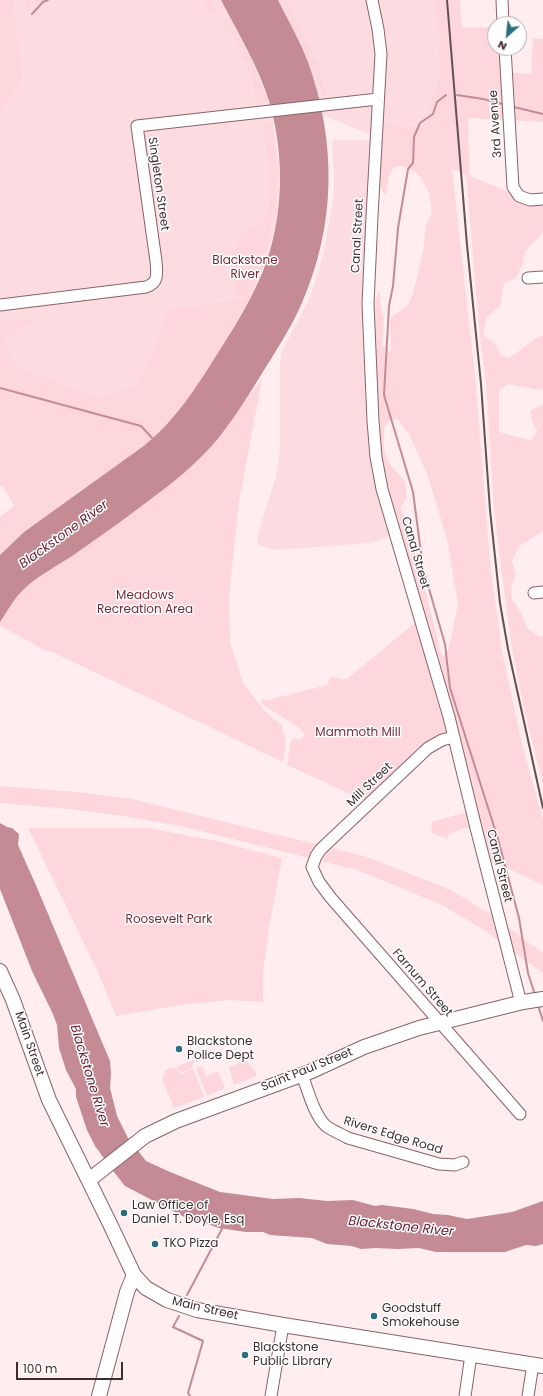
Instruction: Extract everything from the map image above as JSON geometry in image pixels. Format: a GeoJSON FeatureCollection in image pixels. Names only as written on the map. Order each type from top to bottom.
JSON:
{"type":"FeatureCollection","features":[{"type":"Feature","properties":{"kind":"main road","name":"Main Street"},"geometry":{"type":"LineString","coordinates":[[0,971],[13,1000],[46,1094],[134,1275],[146,1288],[156,1295],[177,1304],[197,1310],[538,1365]]}},
{"type":"Feature","properties":{"kind":"main road","name":"Saint Paul Street"},"geometry":{"type":"LineString","coordinates":[[89,1180],[145,1136],[163,1126],[302,1075],[364,1048],[419,1028],[543,999]]}},
{"type":"Feature","properties":{"kind":"main road"},"geometry":{"type":"LineString","coordinates":[[99,1396],[127,1292],[134,1275]]}},
{"type":"Feature","properties":{"kind":"street","name":"Canal Street"},"geometry":{"type":"LineString","coordinates":[[372,0],[381,54],[368,304],[372,408],[376,457],[382,489],[454,737],[521,1003]]}},
{"type":"Feature","properties":{"kind":"street"},"geometry":{"type":"LineString","coordinates":[[502,0],[503,16]]}},
{"type":"Feature","properties":{"kind":"street","name":"3rd Avenue"},"geometry":{"type":"LineString","coordinates":[[505,56],[513,186],[519,196],[530,200],[543,199]]}},
{"type":"Feature","properties":{"kind":"street","name":"Singleton Street"},"geometry":{"type":"LineString","coordinates":[[0,305],[151,286],[157,275],[137,126],[378,99]]}},
{"type":"Feature","properties":{"kind":"street"},"geometry":{"type":"LineString","coordinates":[[528,278],[543,277]]}},
{"type":"Feature","properties":{"kind":"street","name":"Mill Street"},"geometry":{"type":"LineString","coordinates":[[312,864],[320,850],[363,811],[418,757],[442,740],[454,737]]}},
{"type":"Feature","properties":{"kind":"street","name":"Farnum Street"},"geometry":{"type":"LineString","coordinates":[[312,864],[313,871],[319,882],[331,898],[520,1114]]}},
{"type":"Feature","properties":{"kind":"street","name":"Rivers Edge Road"},"geometry":{"type":"LineString","coordinates":[[302,1075],[318,1115],[326,1125],[336,1132],[348,1138],[439,1164],[455,1165],[463,1162]]}},
{"type":"Feature","properties":{"kind":"street"},"geometry":{"type":"LineString","coordinates":[[271,1396],[283,1325]]}},
{"type":"Feature","properties":{"kind":"street"},"geometry":{"type":"LineString","coordinates":[[465,1396],[471,1355]]}},
{"type":"Feature","properties":{"kind":"street"},"geometry":{"type":"LineString","coordinates":[[528,1396],[538,1365]]}},
{"type":"Feature","properties":{"kind":"shaded area"},"geometry":{"type":"Polygon","coordinates":[[[13,0],[221,0],[253,63],[268,100],[273,120],[279,164],[278,208],[275,228],[267,259],[253,294],[225,302],[166,309],[163,326],[145,368],[136,384],[102,399],[17,367],[10,354],[6,336],[36,319],[0,321],[0,114],[23,79],[13,0]]]}},
{"type":"Feature","properties":{"kind":"shaded area"},"geometry":{"type":"Polygon","coordinates":[[[278,0],[433,0],[438,33],[440,69],[428,113],[426,128],[379,123],[378,138],[323,115],[316,87],[299,42],[278,0]]]}},
{"type":"Feature","properties":{"kind":"shaded area"},"geometry":{"type":"Polygon","coordinates":[[[332,140],[370,140],[363,268],[366,415],[371,464],[375,484],[390,536],[378,541],[359,544],[274,550],[260,546],[257,542],[257,538],[276,476],[278,463],[280,447],[280,364],[282,351],[311,295],[324,251],[334,192],[332,140]]]}},
{"type":"Feature","properties":{"kind":"green space"},"geometry":{"type":"Polygon","coordinates":[[[0,0],[13,0],[23,79],[0,114],[0,0]]]}},
{"type":"Feature","properties":{"kind":"green space"},"geometry":{"type":"Polygon","coordinates":[[[24,0],[45,0],[26,11],[24,0]]]}},
{"type":"Feature","properties":{"kind":"green space"},"geometry":{"type":"Polygon","coordinates":[[[203,0],[210,0],[216,9],[211,14],[203,0]]]}},
{"type":"Feature","properties":{"kind":"green space"},"geometry":{"type":"Polygon","coordinates":[[[280,0],[288,1],[317,63],[327,96],[322,95],[314,72],[280,0]]]}},
{"type":"Feature","properties":{"kind":"green space","name":"Mammoth Mill"},"geometry":{"type":"Polygon","coordinates":[[[433,0],[460,0],[462,28],[487,27],[487,56],[504,56],[505,72],[531,74],[533,38],[543,39],[543,122],[468,118],[470,176],[543,206],[543,231],[539,238],[532,243],[525,252],[523,263],[516,278],[504,283],[500,306],[487,317],[483,335],[494,343],[501,355],[509,358],[543,335],[543,389],[540,390],[508,384],[499,390],[499,432],[532,440],[537,431],[532,421],[531,410],[543,405],[543,530],[519,546],[512,561],[516,574],[511,589],[512,599],[522,614],[526,627],[539,637],[543,636],[543,784],[524,709],[512,648],[501,568],[494,508],[486,384],[480,336],[466,175],[452,169],[476,386],[490,563],[502,651],[522,744],[543,820],[543,885],[484,857],[477,829],[464,828],[449,834],[447,839],[432,833],[431,822],[471,811],[455,740],[442,740],[370,803],[287,765],[292,739],[300,739],[305,735],[298,727],[263,705],[261,699],[268,700],[327,685],[331,676],[347,679],[416,622],[381,480],[372,313],[380,290],[380,304],[384,319],[382,345],[391,352],[390,320],[394,315],[408,305],[413,294],[423,251],[426,226],[432,212],[429,193],[422,179],[416,172],[402,166],[394,167],[389,176],[386,196],[379,185],[379,123],[426,128],[428,113],[440,69],[438,33],[433,0]],[[397,419],[389,421],[384,427],[384,447],[388,462],[405,482],[407,497],[401,508],[420,568],[441,654],[444,656],[448,651],[458,605],[447,539],[427,474],[409,434],[397,419]]]}},
{"type":"Feature","properties":{"kind":"green space"},"geometry":{"type":"Polygon","coordinates":[[[216,9],[234,26],[253,63],[268,100],[259,104],[250,75],[236,41],[216,9]]]}},
{"type":"Feature","properties":{"kind":"green space","name":"Blackstone River"},"geometry":{"type":"Polygon","coordinates":[[[272,123],[277,166],[277,194],[271,231],[258,276],[248,295],[253,294],[205,374],[174,417],[145,445],[24,532],[0,555],[0,517],[14,506],[4,487],[0,486],[0,321],[37,318],[14,334],[6,336],[10,354],[17,367],[101,398],[136,384],[145,368],[163,326],[166,309],[225,302],[239,298],[228,266],[241,237],[267,217],[270,192],[270,170],[262,124],[272,123]]]}},
{"type":"Feature","properties":{"kind":"green space","name":"Meadows Recreation Area"},"geometry":{"type":"Polygon","coordinates":[[[262,379],[239,502],[229,596],[230,642],[243,683],[264,710],[282,726],[286,741],[283,762],[50,651],[49,652],[34,645],[0,626],[0,623],[14,600],[29,582],[240,407],[262,379]]]}},
{"type":"Feature","properties":{"kind":"green space"},"geometry":{"type":"Polygon","coordinates":[[[0,786],[77,792],[132,799],[364,856],[451,890],[491,915],[543,953],[543,973],[484,930],[442,905],[357,870],[181,826],[69,809],[0,803],[0,786]]]}},
{"type":"Feature","properties":{"kind":"green space","name":"Roosevelt Park"},"geometry":{"type":"Polygon","coordinates":[[[28,828],[148,828],[216,841],[282,858],[269,927],[263,973],[263,1002],[230,1000],[181,1005],[116,1016],[96,968],[28,828]]]}},
{"type":"Feature","properties":{"kind":"green space"},"geometry":{"type":"Polygon","coordinates":[[[243,1055],[256,1072],[256,1076],[234,1085],[229,1067],[244,1061],[243,1055]]]}},
{"type":"Feature","properties":{"kind":"green space"},"geometry":{"type":"Polygon","coordinates":[[[194,1060],[191,1069],[180,1073],[177,1066],[194,1060]]]}},
{"type":"Feature","properties":{"kind":"green space"},"geometry":{"type":"Polygon","coordinates":[[[202,1066],[206,1076],[218,1071],[225,1088],[207,1096],[196,1068],[202,1066]]]}},
{"type":"Feature","properties":{"kind":"green space"},"geometry":{"type":"Polygon","coordinates":[[[170,1067],[172,1069],[177,1068],[180,1075],[193,1069],[204,1097],[174,1108],[162,1079],[165,1071],[170,1067]]]}},
{"type":"Feature","properties":{"kind":"water","name":"Blackstone River"},"geometry":{"type":"Polygon","coordinates":[[[221,0],[278,0],[298,38],[308,62],[324,123],[328,154],[326,215],[321,245],[313,275],[301,305],[282,341],[238,411],[211,447],[190,467],[156,495],[72,556],[27,586],[16,598],[0,622],[0,555],[24,532],[157,435],[178,412],[196,387],[227,339],[249,301],[263,271],[275,230],[278,208],[280,165],[278,143],[269,101],[259,75],[221,0]]]}},
{"type":"Feature","properties":{"kind":"water","name":"Blackstone River"},"geometry":{"type":"Polygon","coordinates":[[[0,823],[12,828],[19,834],[18,845],[110,1061],[110,1088],[117,1116],[128,1138],[146,1161],[220,1192],[273,1199],[299,1198],[327,1201],[353,1200],[375,1206],[382,1205],[413,1209],[433,1214],[467,1219],[512,1212],[543,1201],[543,1244],[536,1246],[526,1245],[505,1252],[436,1252],[419,1248],[361,1249],[352,1246],[327,1244],[312,1238],[270,1235],[263,1232],[246,1232],[219,1228],[201,1222],[192,1221],[125,1186],[95,1146],[87,1130],[76,1097],[76,1089],[66,1070],[59,1048],[57,1025],[32,971],[0,889],[0,823]]]}},
{"type":"Feature","properties":{"kind":"waterway"},"geometry":{"type":"LineString","coordinates":[[32,14],[43,2],[48,0]]}},
{"type":"Feature","properties":{"kind":"waterway"},"geometry":{"type":"LineString","coordinates":[[446,95],[437,102],[433,114],[420,123],[414,137],[413,163],[408,169],[398,228],[393,286],[389,306],[384,395],[413,492],[423,568],[445,644],[450,688],[498,839],[519,918],[528,973],[535,995]]}},
{"type":"Feature","properties":{"kind":"waterway"},"geometry":{"type":"LineString","coordinates":[[457,95],[502,104]]}},
{"type":"Feature","properties":{"kind":"waterway"},"geometry":{"type":"LineString","coordinates":[[514,107],[543,114]]}},
{"type":"Feature","properties":{"kind":"waterway"},"geometry":{"type":"LineString","coordinates":[[0,388],[141,426],[154,440]]}},
{"type":"Feature","properties":{"kind":"waterway"},"geometry":{"type":"LineString","coordinates":[[538,1005],[543,1021]]}},
{"type":"Feature","properties":{"kind":"waterway"},"geometry":{"type":"LineString","coordinates":[[187,1295],[223,1227]]}},
{"type":"Feature","properties":{"kind":"waterway"},"geometry":{"type":"LineString","coordinates":[[179,1316],[173,1327],[203,1341],[188,1393],[190,1396]]}},
{"type":"Feature","properties":{"kind":"railway"},"geometry":{"type":"LineString","coordinates":[[447,0],[467,245],[481,384],[490,510],[500,603],[508,649],[543,808]]}},
{"type":"Feature","properties":{"kind":"place","name":"Blackstone Police Dept"},"geometry":{"type":"Point","coordinates":[179,1049]}},
{"type":"Feature","properties":{"kind":"place","name":"Law Office of Daniel T. Doyle, Esq"},"geometry":{"type":"Point","coordinates":[124,1213]}},
{"type":"Feature","properties":{"kind":"place","name":"TKO Pizza"},"geometry":{"type":"Point","coordinates":[155,1244]}},
{"type":"Feature","properties":{"kind":"place","name":"Goodstuff Smokehouse"},"geometry":{"type":"Point","coordinates":[374,1316]}},
{"type":"Feature","properties":{"kind":"place","name":"Blackstone Public Library"},"geometry":{"type":"Point","coordinates":[245,1355]}}]}
